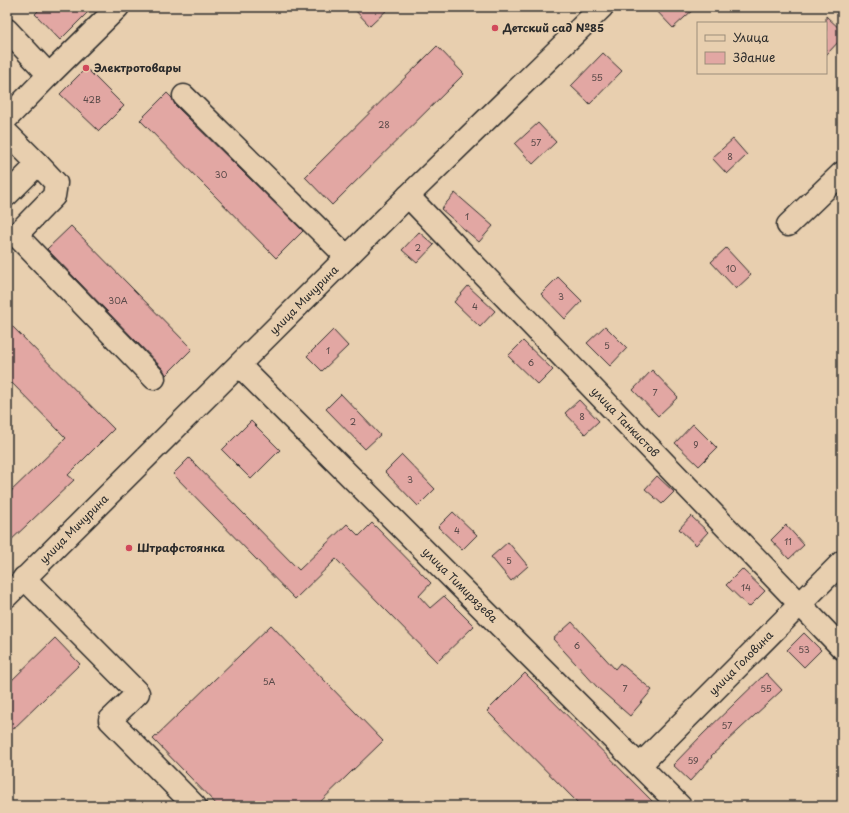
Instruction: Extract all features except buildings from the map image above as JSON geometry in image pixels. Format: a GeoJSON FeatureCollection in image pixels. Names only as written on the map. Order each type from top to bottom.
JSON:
{"type":"FeatureCollection","features":[{"type":"Feature","properties":{"kind":"street"},"geometry":{"type":"LineString","coordinates":[[7,118],[118,7]]}},
{"type":"Feature","properties":{"kind":"street","name":"улица Мичурина"},"geometry":{"type":"LineString","coordinates":[[7,596],[408,196],[602,7]]}},
{"type":"Feature","properties":{"kind":"street"},"geometry":{"type":"LineString","coordinates":[[7,30],[49,75]]}},
{"type":"Feature","properties":{"kind":"street"},"geometry":{"type":"LineString","coordinates":[[184,96],[347,257]]}},
{"type":"Feature","properties":{"kind":"street"},"geometry":{"type":"LineString","coordinates":[[7,133],[56,183],[54,196],[16,235],[154,378]]}},
{"type":"Feature","properties":{"kind":"street"},"geometry":{"type":"LineString","coordinates":[[7,195],[38,164]]}},
{"type":"Feature","properties":{"kind":"street"},"geometry":{"type":"LineString","coordinates":[[788,226],[842,173]]}},
{"type":"Feature","properties":{"kind":"street","name":"улица Танкистов"},"geometry":{"type":"LineString","coordinates":[[408,196],[842,648]]}},
{"type":"Feature","properties":{"kind":"street","name":"улица Тимирязева"},"geometry":{"type":"LineString","coordinates":[[239,365],[680,806]]}},
{"type":"Feature","properties":{"kind":"street","name":"улица Головина"},"geometry":{"type":"LineString","coordinates":[[640,765],[842,562]]}},
{"type":"Feature","properties":{"kind":"street"},"geometry":{"type":"LineString","coordinates":[[24,578],[138,693],[110,720],[195,806]]}},
{"type":"Feature","properties":{"kind":"place","name":"Детский сад №85"},"geometry":{"type":"Point","coordinates":[495,28]}},
{"type":"Feature","properties":{"kind":"place","name":"Электротовары"},"geometry":{"type":"Point","coordinates":[86,68]}},
{"type":"Feature","properties":{"kind":"place","name":"Штрафстоянка"},"geometry":{"type":"Point","coordinates":[129,548]}}]}
